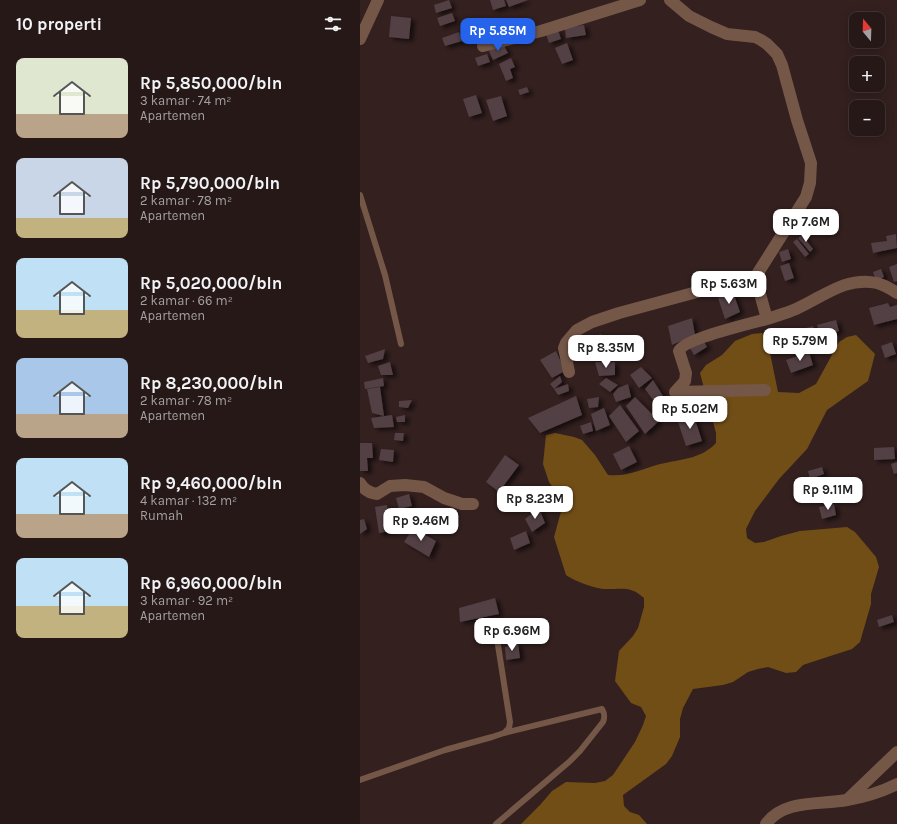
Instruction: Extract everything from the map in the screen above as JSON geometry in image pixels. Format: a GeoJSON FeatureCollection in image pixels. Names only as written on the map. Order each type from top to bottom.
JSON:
{"type":"FeatureCollection","features":[{"type":"Feature","properties":{"kind":"street"},"geometry":{"type":"LineString","coordinates":[[360,39],[378,0]]}},
{"type":"Feature","properties":{"kind":"street"},"geometry":{"type":"LineString","coordinates":[[482,46],[541,31],[640,0]]}},
{"type":"Feature","properties":{"kind":"street"},"geometry":{"type":"LineString","coordinates":[[670,0],[676,7],[689,16],[716,30],[727,34],[755,37],[761,40],[777,54],[782,65],[811,163],[810,183],[806,197],[756,276],[767,319]]}},
{"type":"Feature","properties":{"kind":"street"},"geometry":{"type":"LineString","coordinates":[[569,372],[564,348],[566,343],[577,330],[592,322],[619,313],[756,276]]}},
{"type":"Feature","properties":{"kind":"street"},"geometry":{"type":"LineString","coordinates":[[765,390],[675,392],[685,381],[686,373],[679,351],[683,345],[709,335],[767,319],[796,309],[835,288],[852,282],[865,281],[879,283],[897,293]]}},
{"type":"Feature","properties":{"kind":"street"},"geometry":{"type":"LineString","coordinates":[[360,483],[367,491],[377,494],[390,486],[396,485],[424,487],[444,498],[462,504],[473,504]]}},
{"type":"Feature","properties":{"kind":"street"},"geometry":{"type":"LineString","coordinates":[[847,800],[897,752]]}},
{"type":"Feature","properties":{"kind":"street"},"geometry":{"type":"LineString","coordinates":[[766,824],[775,814],[791,806],[847,800],[884,790],[897,784]]}},
{"type":"Feature","properties":{"kind":"lane"},"geometry":{"type":"LineString","coordinates":[[360,195],[385,275],[401,344]]}},
{"type":"Feature","properties":{"kind":"lane"},"geometry":{"type":"LineString","coordinates":[[495,626],[510,722],[509,728],[504,733]]}},
{"type":"Feature","properties":{"kind":"lane"},"geometry":{"type":"LineString","coordinates":[[360,780],[445,750],[602,708],[605,717],[603,722],[580,751],[496,824]]}},
{"type":"Feature","properties":{"kind":"shaded area"},"geometry":{"type":"Polygon","coordinates":[[[762,333],[768,343],[778,392],[799,393],[816,384],[839,342],[847,337],[856,335],[875,354],[868,381],[827,410],[807,449],[779,479],[755,511],[746,529],[747,538],[755,543],[764,542],[800,531],[847,527],[855,532],[876,557],[879,567],[871,594],[871,604],[860,642],[852,649],[803,665],[796,672],[786,673],[768,667],[748,672],[733,682],[723,685],[693,689],[683,708],[680,719],[680,737],[672,756],[666,764],[623,795],[624,806],[630,812],[639,815],[647,824],[521,824],[552,791],[566,782],[595,783],[605,781],[613,775],[635,742],[646,716],[641,707],[631,703],[615,681],[619,651],[633,636],[638,628],[644,607],[644,598],[631,590],[597,588],[566,575],[554,537],[562,508],[560,498],[549,482],[543,464],[546,435],[555,433],[582,440],[595,455],[608,475],[624,475],[699,455],[711,448],[716,443],[716,433],[700,373],[706,365],[722,355],[735,341],[752,334],[762,333]]]}},
{"type":"Feature","properties":{"kind":"building"},"geometry":{"type":"Polygon","coordinates":[[[449,0],[452,8],[436,13],[434,5],[449,0]]]}},
{"type":"Feature","properties":{"kind":"building"},"geometry":{"type":"Polygon","coordinates":[[[490,0],[504,0],[506,6],[493,10],[490,0]]]}},
{"type":"Feature","properties":{"kind":"building"},"geometry":{"type":"Polygon","coordinates":[[[506,0],[528,0],[509,7],[506,0]]]}},
{"type":"Feature","properties":{"kind":"building"},"geometry":{"type":"Polygon","coordinates":[[[452,13],[455,21],[440,26],[437,18],[452,13]]]}},
{"type":"Feature","properties":{"kind":"building"},"geometry":{"type":"Polygon","coordinates":[[[391,16],[411,18],[409,39],[389,37],[391,16]]]}},
{"type":"Feature","properties":{"kind":"building"},"geometry":{"type":"Polygon","coordinates":[[[584,25],[586,35],[566,38],[565,28],[584,25]]]}},
{"type":"Feature","properties":{"kind":"building"},"geometry":{"type":"Polygon","coordinates":[[[558,30],[561,39],[549,43],[546,34],[558,30]]]}},
{"type":"Feature","properties":{"kind":"building"},"geometry":{"type":"Polygon","coordinates":[[[459,32],[462,41],[445,46],[442,38],[459,32]]]}},
{"type":"Feature","properties":{"kind":"building"},"geometry":{"type":"Polygon","coordinates":[[[567,43],[573,60],[562,64],[555,48],[567,43]]]}},
{"type":"Feature","properties":{"kind":"building"},"geometry":{"type":"Polygon","coordinates":[[[503,44],[508,53],[493,60],[489,51],[503,44]]]}},
{"type":"Feature","properties":{"kind":"building"},"geometry":{"type":"Polygon","coordinates":[[[487,54],[490,62],[478,66],[475,58],[487,54]]]}},
{"type":"Feature","properties":{"kind":"building"},"geometry":{"type":"Polygon","coordinates":[[[511,58],[515,67],[510,69],[513,78],[506,81],[499,64],[511,58]]]}},
{"type":"Feature","properties":{"kind":"building"},"geometry":{"type":"Polygon","coordinates":[[[527,87],[529,92],[520,95],[518,90],[527,87]]]}},
{"type":"Feature","properties":{"kind":"building"},"geometry":{"type":"Polygon","coordinates":[[[476,95],[482,113],[469,117],[463,99],[476,95]]]}},
{"type":"Feature","properties":{"kind":"building"},"geometry":{"type":"Polygon","coordinates":[[[501,96],[507,116],[493,121],[486,100],[501,96]]]}},
{"type":"Feature","properties":{"kind":"building"},"geometry":{"type":"Polygon","coordinates":[[[896,234],[897,248],[873,253],[871,243],[887,241],[886,236],[896,234]]]}},
{"type":"Feature","properties":{"kind":"building"},"geometry":{"type":"Polygon","coordinates":[[[802,235],[813,249],[810,252],[798,238],[802,235]]]}},
{"type":"Feature","properties":{"kind":"building"},"geometry":{"type":"Polygon","coordinates":[[[797,239],[809,254],[805,257],[793,242],[797,239]]]}},
{"type":"Feature","properties":{"kind":"building"},"geometry":{"type":"Polygon","coordinates":[[[788,249],[791,259],[782,262],[779,252],[788,249]]]}},
{"type":"Feature","properties":{"kind":"building"},"geometry":{"type":"Polygon","coordinates":[[[789,263],[794,278],[785,281],[780,266],[789,263]]]}},
{"type":"Feature","properties":{"kind":"building"},"geometry":{"type":"Polygon","coordinates":[[[897,264],[897,281],[894,282],[889,267],[897,264]]]}},
{"type":"Feature","properties":{"kind":"building"},"geometry":{"type":"Polygon","coordinates":[[[881,269],[884,277],[876,281],[873,272],[881,269]]]}},
{"type":"Feature","properties":{"kind":"building"},"geometry":{"type":"Polygon","coordinates":[[[733,292],[740,312],[725,319],[718,298],[733,292]]]}},
{"type":"Feature","properties":{"kind":"building"},"geometry":{"type":"Polygon","coordinates":[[[888,303],[890,307],[897,305],[897,319],[874,325],[869,308],[888,303]]]}},
{"type":"Feature","properties":{"kind":"building"},"geometry":{"type":"Polygon","coordinates":[[[692,318],[695,335],[672,345],[668,326],[692,318]]]}},
{"type":"Feature","properties":{"kind":"building"},"geometry":{"type":"Polygon","coordinates":[[[836,320],[839,331],[821,337],[817,325],[836,320]]]}},
{"type":"Feature","properties":{"kind":"building"},"geometry":{"type":"Polygon","coordinates":[[[813,326],[817,340],[810,342],[806,328],[813,326]]]}},
{"type":"Feature","properties":{"kind":"building"},"geometry":{"type":"Polygon","coordinates":[[[601,334],[609,352],[592,359],[586,341],[601,334]]]}},
{"type":"Feature","properties":{"kind":"building"},"geometry":{"type":"Polygon","coordinates":[[[802,335],[805,344],[789,349],[786,340],[802,335]]]}},
{"type":"Feature","properties":{"kind":"building"},"geometry":{"type":"Polygon","coordinates":[[[703,340],[707,347],[694,355],[690,348],[703,340]]]}},
{"type":"Feature","properties":{"kind":"building"},"geometry":{"type":"Polygon","coordinates":[[[892,342],[896,354],[885,358],[881,346],[892,342]]]}},
{"type":"Feature","properties":{"kind":"building"},"geometry":{"type":"Polygon","coordinates":[[[385,349],[383,359],[368,363],[365,356],[385,349]]]}},
{"type":"Feature","properties":{"kind":"building"},"geometry":{"type":"Polygon","coordinates":[[[556,351],[565,371],[552,378],[540,360],[556,351]]]}},
{"type":"Feature","properties":{"kind":"building"},"geometry":{"type":"Polygon","coordinates":[[[809,352],[813,365],[791,373],[786,360],[809,352]]]}},
{"type":"Feature","properties":{"kind":"building"},"geometry":{"type":"Polygon","coordinates":[[[390,362],[393,375],[381,375],[378,366],[390,362]]]}},
{"type":"Feature","properties":{"kind":"building"},"geometry":{"type":"Polygon","coordinates":[[[595,362],[615,362],[615,375],[599,376],[595,362]]]}},
{"type":"Feature","properties":{"kind":"building"},"geometry":{"type":"Polygon","coordinates":[[[641,367],[652,378],[639,388],[630,375],[641,367]]]}},
{"type":"Feature","properties":{"kind":"building"},"geometry":{"type":"Polygon","coordinates":[[[560,376],[562,382],[554,389],[550,384],[560,376]]]}},
{"type":"Feature","properties":{"kind":"building"},"geometry":{"type":"Polygon","coordinates":[[[383,378],[384,386],[365,389],[364,382],[383,378]]]}},
{"type":"Feature","properties":{"kind":"building"},"geometry":{"type":"Polygon","coordinates":[[[606,378],[618,385],[610,392],[599,384],[606,378]]]}},
{"type":"Feature","properties":{"kind":"building"},"geometry":{"type":"Polygon","coordinates":[[[653,380],[665,399],[656,404],[645,389],[653,380]]]}},
{"type":"Feature","properties":{"kind":"building"},"geometry":{"type":"Polygon","coordinates":[[[568,384],[569,391],[558,395],[554,389],[568,384]]]}},
{"type":"Feature","properties":{"kind":"building"},"geometry":{"type":"Polygon","coordinates":[[[628,384],[631,397],[616,402],[613,394],[618,388],[628,384]]]}},
{"type":"Feature","properties":{"kind":"building"},"geometry":{"type":"Polygon","coordinates":[[[380,387],[384,416],[372,413],[367,389],[380,387]]]}},
{"type":"Feature","properties":{"kind":"building"},"geometry":{"type":"Polygon","coordinates":[[[576,396],[582,415],[540,433],[528,418],[576,396]]]}},
{"type":"Feature","properties":{"kind":"building"},"geometry":{"type":"Polygon","coordinates":[[[599,397],[598,407],[589,408],[587,399],[599,397]]]}},
{"type":"Feature","properties":{"kind":"building"},"geometry":{"type":"Polygon","coordinates":[[[635,397],[659,421],[645,434],[626,406],[635,397]]]}},
{"type":"Feature","properties":{"kind":"building"},"geometry":{"type":"Polygon","coordinates":[[[412,400],[408,408],[399,407],[399,401],[412,400]]]}},
{"type":"Feature","properties":{"kind":"building"},"geometry":{"type":"Polygon","coordinates":[[[680,401],[691,410],[680,416],[670,405],[680,401]]]}},
{"type":"Feature","properties":{"kind":"building"},"geometry":{"type":"Polygon","coordinates":[[[620,405],[639,431],[626,442],[609,416],[620,405]]]}},
{"type":"Feature","properties":{"kind":"building"},"geometry":{"type":"Polygon","coordinates":[[[604,408],[610,425],[596,431],[591,414],[604,408]]]}},
{"type":"Feature","properties":{"kind":"building"},"geometry":{"type":"Polygon","coordinates":[[[693,413],[702,441],[686,446],[677,419],[693,413]]]}},
{"type":"Feature","properties":{"kind":"building"},"geometry":{"type":"Polygon","coordinates":[[[392,415],[394,427],[374,428],[371,418],[392,415]]]}},
{"type":"Feature","properties":{"kind":"building"},"geometry":{"type":"Polygon","coordinates":[[[405,415],[405,422],[397,422],[396,417],[405,415]]]}},
{"type":"Feature","properties":{"kind":"building"},"geometry":{"type":"Polygon","coordinates":[[[591,422],[593,431],[583,434],[580,426],[591,422]]]}},
{"type":"Feature","properties":{"kind":"building"},"geometry":{"type":"Polygon","coordinates":[[[395,433],[404,433],[403,441],[394,440],[395,433]]]}},
{"type":"Feature","properties":{"kind":"building"},"geometry":{"type":"Polygon","coordinates":[[[360,443],[372,443],[373,458],[367,458],[368,471],[360,471],[360,443]]]}},
{"type":"Feature","properties":{"kind":"building"},"geometry":{"type":"Polygon","coordinates":[[[629,446],[637,462],[621,470],[613,454],[629,446]]]}},
{"type":"Feature","properties":{"kind":"building"},"geometry":{"type":"Polygon","coordinates":[[[894,447],[895,459],[874,460],[874,448],[894,447]]]}},
{"type":"Feature","properties":{"kind":"building"},"geometry":{"type":"Polygon","coordinates":[[[381,449],[394,450],[393,462],[379,460],[381,449]]]}},
{"type":"Feature","properties":{"kind":"building"},"geometry":{"type":"Polygon","coordinates":[[[505,455],[519,465],[499,492],[486,482],[505,455]]]}},
{"type":"Feature","properties":{"kind":"building"},"geometry":{"type":"Polygon","coordinates":[[[897,462],[897,473],[894,474],[891,464],[897,462]]]}},
{"type":"Feature","properties":{"kind":"building"},"geometry":{"type":"Polygon","coordinates":[[[822,467],[824,474],[810,479],[808,471],[822,467]]]}},
{"type":"Feature","properties":{"kind":"building"},"geometry":{"type":"Polygon","coordinates":[[[830,485],[833,496],[816,501],[813,490],[830,485]]]}},
{"type":"Feature","properties":{"kind":"building"},"geometry":{"type":"Polygon","coordinates":[[[846,486],[849,493],[838,496],[836,489],[846,486]]]}},
{"type":"Feature","properties":{"kind":"building"},"geometry":{"type":"Polygon","coordinates":[[[409,494],[412,506],[399,509],[396,498],[409,494]]]}},
{"type":"Feature","properties":{"kind":"building"},"geometry":{"type":"Polygon","coordinates":[[[834,504],[836,515],[822,519],[819,507],[834,504]]]}},
{"type":"Feature","properties":{"kind":"building"},"geometry":{"type":"Polygon","coordinates":[[[387,505],[390,531],[379,533],[375,507],[387,505]]]}},
{"type":"Feature","properties":{"kind":"building"},"geometry":{"type":"Polygon","coordinates":[[[539,508],[545,523],[532,532],[525,519],[539,508]]]}},
{"type":"Feature","properties":{"kind":"building"},"geometry":{"type":"Polygon","coordinates":[[[364,519],[367,529],[360,534],[360,520],[364,519]]]}},
{"type":"Feature","properties":{"kind":"building"},"geometry":{"type":"Polygon","coordinates":[[[413,528],[436,541],[429,557],[404,542],[413,528]]]}},
{"type":"Feature","properties":{"kind":"building"},"geometry":{"type":"Polygon","coordinates":[[[526,531],[530,543],[514,550],[510,538],[526,531]]]}},
{"type":"Feature","properties":{"kind":"building"},"geometry":{"type":"Polygon","coordinates":[[[495,598],[499,614],[460,622],[459,608],[495,598]]]}},
{"type":"Feature","properties":{"kind":"building"},"geometry":{"type":"Polygon","coordinates":[[[892,615],[894,622],[879,627],[877,620],[892,615]]]}},
{"type":"Feature","properties":{"kind":"building"},"geometry":{"type":"Polygon","coordinates":[[[518,643],[520,658],[506,660],[505,647],[518,643]]]}}]}
